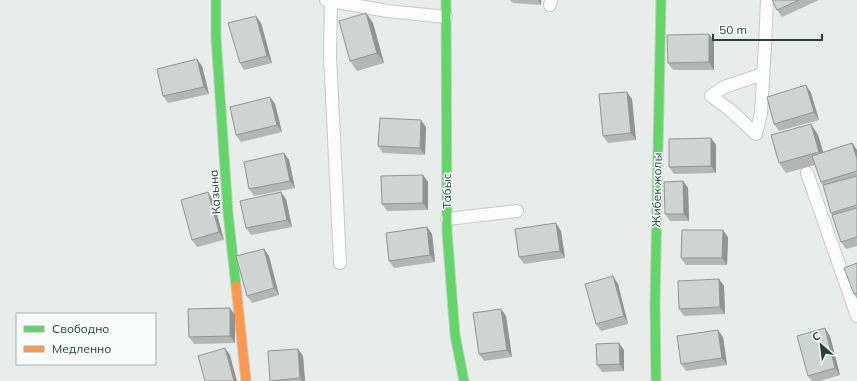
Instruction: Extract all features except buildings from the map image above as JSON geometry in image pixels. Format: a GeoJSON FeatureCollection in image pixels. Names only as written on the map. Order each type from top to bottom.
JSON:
{"type":"FeatureCollection","features":[{"type":"Feature","properties":{"kind":"street","name":"Казына"},"geometry":{"type":"LineString","coordinates":[[216,0],[216,37],[228,213],[246,381]]}},
{"type":"Feature","properties":{"kind":"street"},"geometry":{"type":"LineString","coordinates":[[340,263],[330,56],[329,0],[387,10],[446,17]]}},
{"type":"Feature","properties":{"kind":"street","name":"Табыс"},"geometry":{"type":"LineString","coordinates":[[446,0],[447,219],[455,335],[464,381]]}},
{"type":"Feature","properties":{"kind":"street","name":"Жибек жолы"},"geometry":{"type":"LineString","coordinates":[[656,381],[655,303],[661,0]]}},
{"type":"Feature","properties":{"kind":"street"},"geometry":{"type":"LineString","coordinates":[[763,74],[724,87],[711,96],[729,109],[756,134],[761,113],[766,45],[767,0]]}},
{"type":"Feature","properties":{"kind":"street"},"geometry":{"type":"LineString","coordinates":[[807,173],[857,316]]}},
{"type":"Feature","properties":{"kind":"street"},"geometry":{"type":"LineString","coordinates":[[447,219],[517,211]]}},
{"type":"Feature","properties":{"kind":"traffic: fast"},"geometry":{"type":"LineString","coordinates":[[216,0],[216,37],[228,213],[236,286]]}},
{"type":"Feature","properties":{"kind":"traffic: fast"},"geometry":{"type":"LineString","coordinates":[[446,0],[447,232],[455,335],[464,381]]}},
{"type":"Feature","properties":{"kind":"traffic: fast"},"geometry":{"type":"LineString","coordinates":[[656,381],[655,303],[661,0]]}},
{"type":"Feature","properties":{"kind":"traffic: slow"},"geometry":{"type":"LineString","coordinates":[[236,286],[246,381]]}}]}
